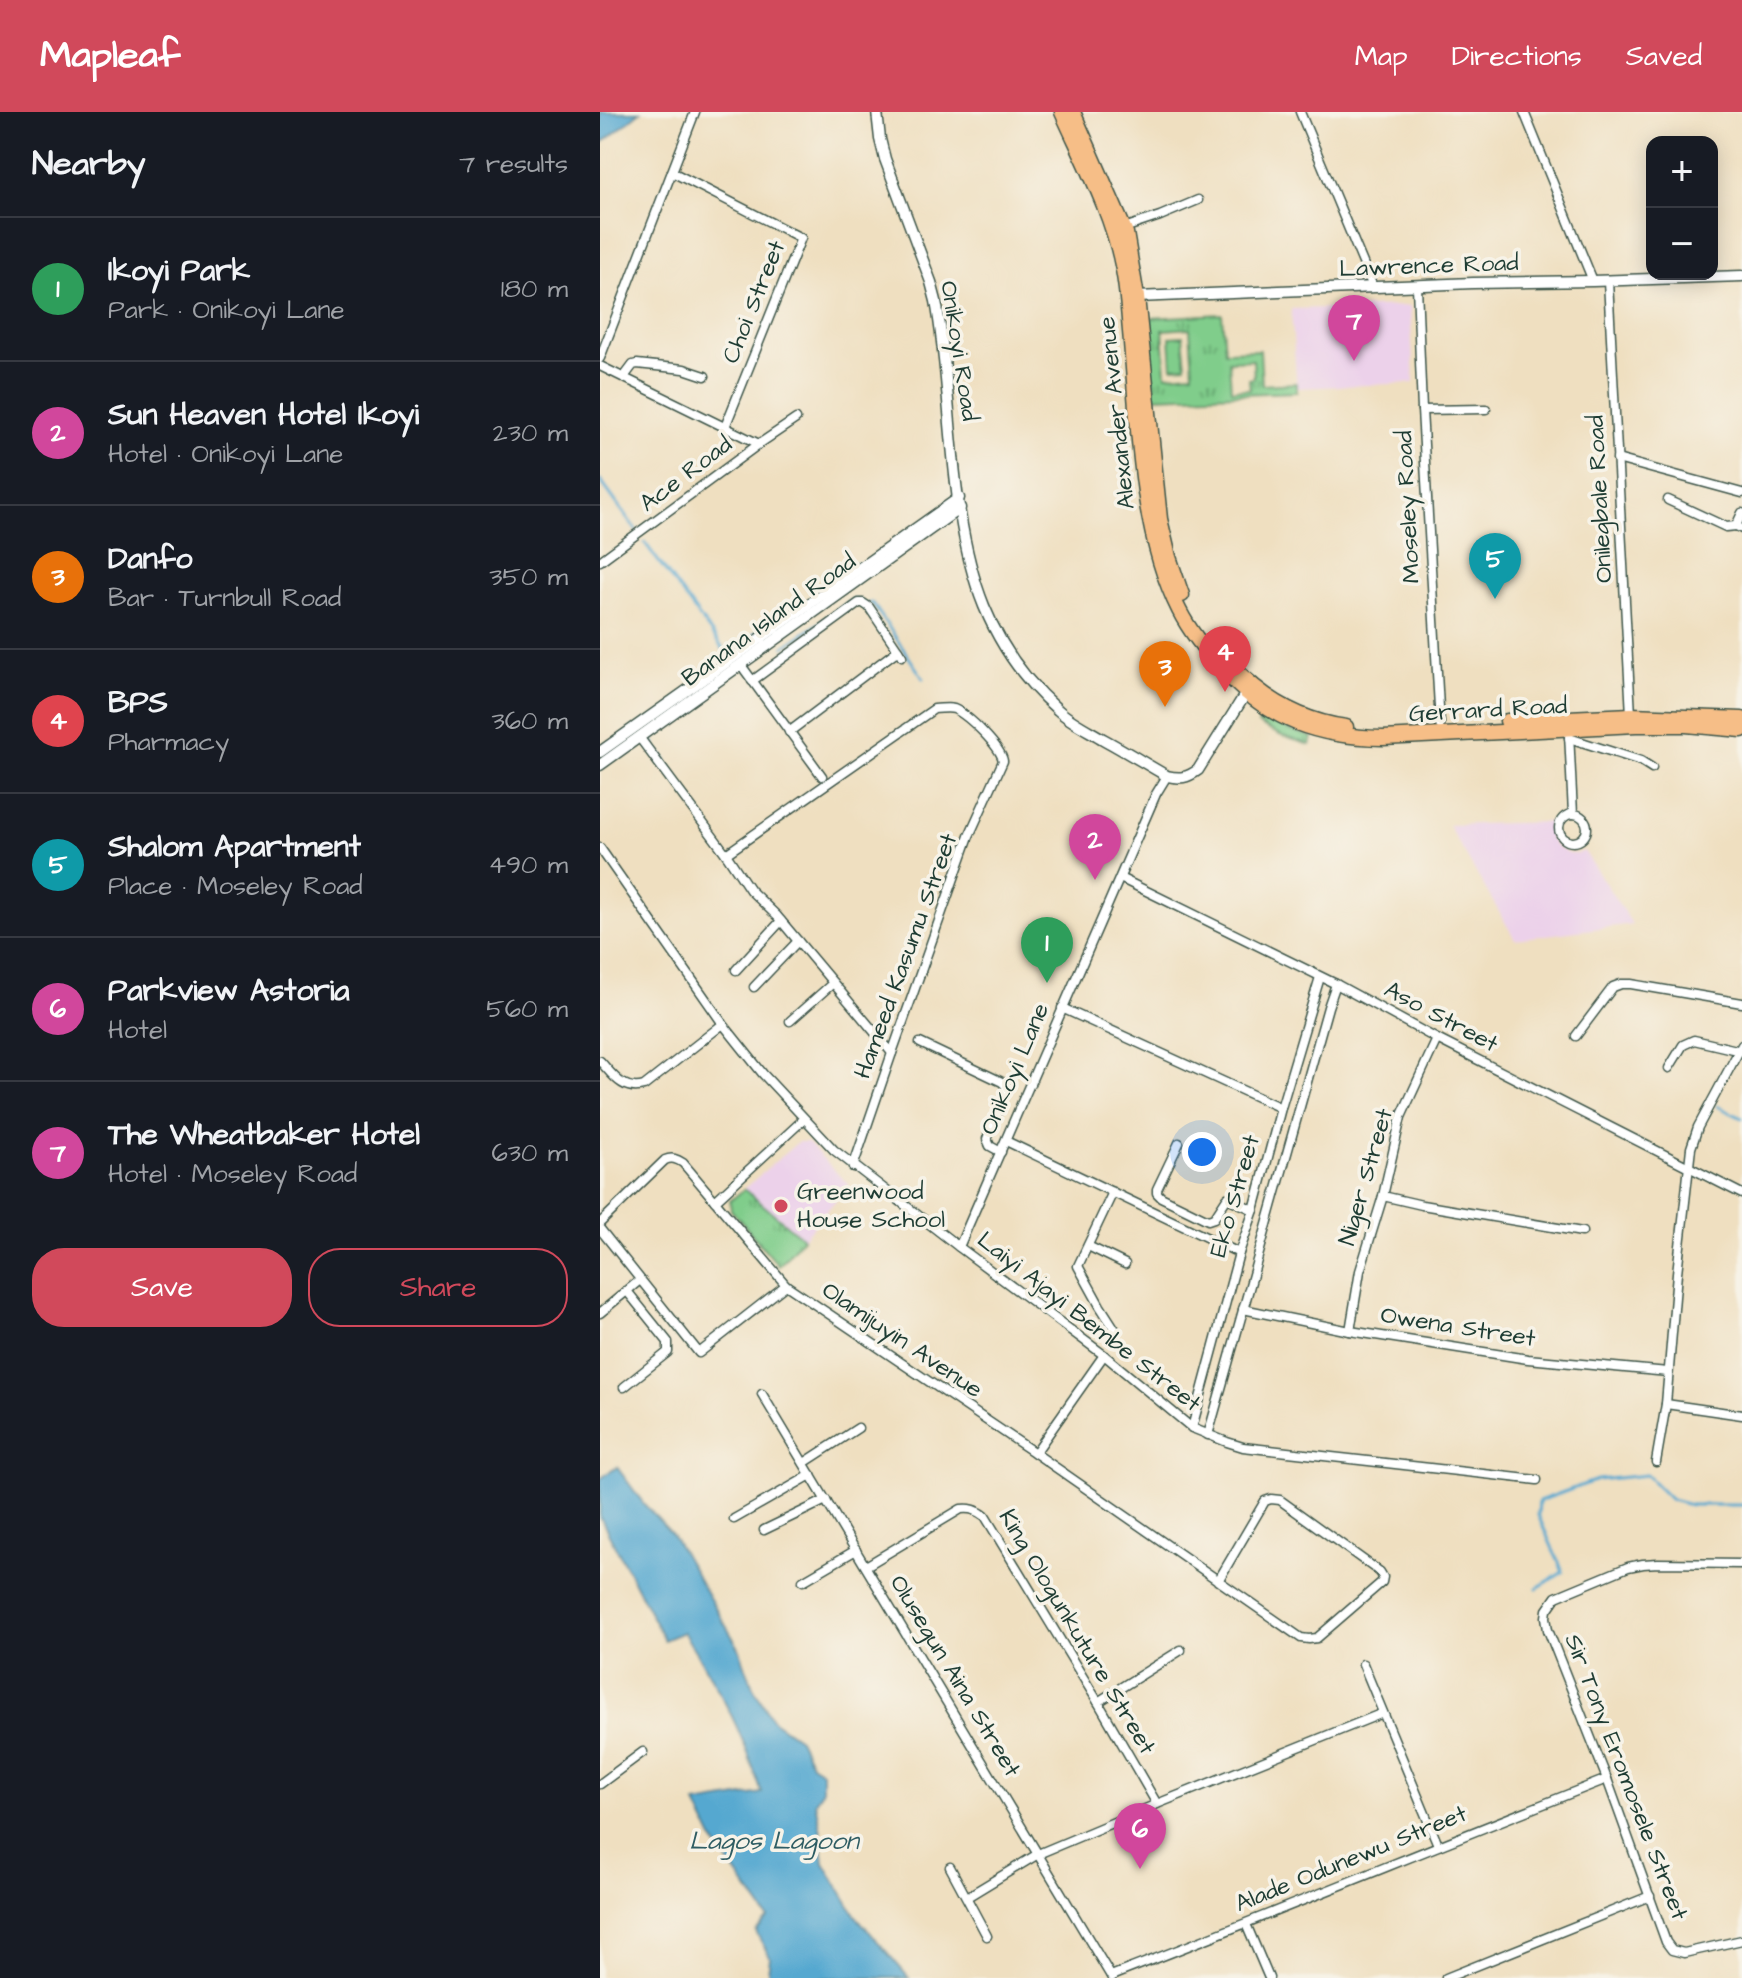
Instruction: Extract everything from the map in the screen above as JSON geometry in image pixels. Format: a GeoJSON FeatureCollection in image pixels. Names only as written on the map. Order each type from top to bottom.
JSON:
{"type":"FeatureCollection","features":[{"type":"Feature","properties":{"kind":"main road","name":"Alexander Avenue"},"geometry":{"type":"LineString","coordinates":[[1062,112],[1109,219],[1123,268],[1142,466],[1159,560],[1178,609],[1189,627],[1210,657],[1250,691]]}},
{"type":"Feature","properties":{"kind":"main road","name":"Alexander Avenue"},"geometry":{"type":"LineString","coordinates":[[1073,112],[1124,228],[1137,297],[1156,491],[1169,557],[1182,594],[1198,625],[1250,691]]}},
{"type":"Feature","properties":{"kind":"main road"},"geometry":{"type":"LineString","coordinates":[[1250,691],[1315,720],[1369,729],[1631,715],[1742,719]]}},
{"type":"Feature","properties":{"kind":"main road","name":"Gerrard Road"},"geometry":{"type":"LineString","coordinates":[[1250,691],[1271,711],[1295,723],[1348,737],[1568,733],[1686,725],[1742,730]]}},
{"type":"Feature","properties":{"kind":"street"},"geometry":{"type":"LineString","coordinates":[[601,352],[695,112]]}},
{"type":"Feature","properties":{"kind":"street","name":"Onikoyi Road"},"geometry":{"type":"LineString","coordinates":[[877,112],[885,159],[936,301],[959,503],[968,553],[984,606],[1020,669],[1060,712],[1167,776]]}},
{"type":"Feature","properties":{"kind":"street"},"geometry":{"type":"LineString","coordinates":[[1300,112],[1373,287]]}},
{"type":"Feature","properties":{"kind":"street"},"geometry":{"type":"LineString","coordinates":[[1524,112],[1593,281]]}},
{"type":"Feature","properties":{"kind":"street","name":"Choi Street"},"geometry":{"type":"LineString","coordinates":[[672,172],[801,238],[725,427]]}},
{"type":"Feature","properties":{"kind":"street"},"geometry":{"type":"LineString","coordinates":[[1124,228],[1198,200]]}},
{"type":"Feature","properties":{"kind":"street","name":"Lawrence Road"},"geometry":{"type":"LineString","coordinates":[[1722,276],[1742,269]]}},
{"type":"Feature","properties":{"kind":"street","name":"Lawrence Road"},"geometry":{"type":"LineString","coordinates":[[1137,297],[1742,276]]}},
{"type":"Feature","properties":{"kind":"street","name":"Onilegbale Road"},"geometry":{"type":"LineString","coordinates":[[1608,281],[1631,715]]}},
{"type":"Feature","properties":{"kind":"street","name":"Moseley Road"},"geometry":{"type":"LineString","coordinates":[[1417,286],[1440,725]]}},
{"type":"Feature","properties":{"kind":"street"},"geometry":{"type":"LineString","coordinates":[[624,377],[637,364],[684,369],[705,376]]}},
{"type":"Feature","properties":{"kind":"street"},"geometry":{"type":"LineString","coordinates":[[600,366],[759,444]]}},
{"type":"Feature","properties":{"kind":"street"},"geometry":{"type":"LineString","coordinates":[[1422,410],[1486,409]]}},
{"type":"Feature","properties":{"kind":"street","name":"Ace Road"},"geometry":{"type":"LineString","coordinates":[[600,561],[796,419]]}},
{"type":"Feature","properties":{"kind":"street"},"geometry":{"type":"LineString","coordinates":[[1617,459],[1742,493]]}},
{"type":"Feature","properties":{"kind":"street"},"geometry":{"type":"LineString","coordinates":[[1668,500],[1726,527],[1739,528],[1742,513]]}},
{"type":"Feature","properties":{"kind":"street","name":"Banana Island Road"},"geometry":{"type":"LineString","coordinates":[[600,765],[959,503]]}},
{"type":"Feature","properties":{"kind":"street","name":"Banana Island Road"},"geometry":{"type":"LineString","coordinates":[[600,752],[959,503]]}},
{"type":"Feature","properties":{"kind":"street"},"geometry":{"type":"LineString","coordinates":[[752,681],[859,603],[869,607],[900,653],[789,732]]}},
{"type":"Feature","properties":{"kind":"street"},"geometry":{"type":"LineString","coordinates":[[741,665],[822,776]]}},
{"type":"Feature","properties":{"kind":"street"},"geometry":{"type":"LineString","coordinates":[[1167,776],[1190,776],[1198,770],[1250,691]]}},
{"type":"Feature","properties":{"kind":"street","name":"Hameed Kasumu Street"},"geometry":{"type":"LineString","coordinates":[[726,854],[934,709],[951,708],[1002,752],[1003,761],[969,836],[853,1167]]}},
{"type":"Feature","properties":{"kind":"street"},"geometry":{"type":"LineString","coordinates":[[1573,814],[1568,733],[1652,768]]}},
{"type":"Feature","properties":{"kind":"street"},"geometry":{"type":"LineString","coordinates":[[639,737],[750,890],[781,921],[892,1053]]}},
{"type":"Feature","properties":{"kind":"street","name":"Onikoyi Lane"},"geometry":{"type":"LineString","coordinates":[[959,1247],[1156,794],[1167,776]]}},
{"type":"Feature","properties":{"kind":"street","name":"Laiyi Ajayi Bembe Street"},"geometry":{"type":"LineString","coordinates":[[600,848],[723,1024],[763,1074],[834,1150],[1104,1355],[1192,1428],[1243,1447],[1537,1480]]}},
{"type":"Feature","properties":{"kind":"street","name":"Aso Street"},"geometry":{"type":"LineString","coordinates":[[1120,878],[1336,984],[1437,1039],[1742,1194]]}},
{"type":"Feature","properties":{"kind":"street"},"geometry":{"type":"LineString","coordinates":[[736,970],[781,921]]}},
{"type":"Feature","properties":{"kind":"street"},"geometry":{"type":"LineString","coordinates":[[754,987],[798,941]]}},
{"type":"Feature","properties":{"kind":"street","name":"Eko Street"},"geometry":{"type":"LineString","coordinates":[[1192,1428],[1239,1253],[1320,977]]}},
{"type":"Feature","properties":{"kind":"street"},"geometry":{"type":"LineString","coordinates":[[790,1021],[833,983]]}},
{"type":"Feature","properties":{"kind":"street","name":"Eko Street"},"geometry":{"type":"LineString","coordinates":[[1208,1435],[1336,984]]}},
{"type":"Feature","properties":{"kind":"street"},"geometry":{"type":"LineString","coordinates":[[1576,1036],[1613,987],[1621,984],[1742,1003]]}},
{"type":"Feature","properties":{"kind":"street"},"geometry":{"type":"LineString","coordinates":[[1062,1008],[1281,1108]]}},
{"type":"Feature","properties":{"kind":"street"},"geometry":{"type":"LineString","coordinates":[[600,1061],[626,1087],[644,1086],[723,1024]]}},
{"type":"Feature","properties":{"kind":"street","name":"Niger Street"},"geometry":{"type":"LineString","coordinates":[[1350,1331],[1360,1271],[1383,1196],[1401,1117],[1437,1039]]}},
{"type":"Feature","properties":{"kind":"street"},"geometry":{"type":"LineString","coordinates":[[1656,1462],[1666,1404],[1691,1148],[1698,1127],[1741,1049],[1694,1040],[1683,1045],[1669,1068]]}},
{"type":"Feature","properties":{"kind":"street"},"geometry":{"type":"LineString","coordinates":[[920,1043],[1006,1086],[987,1139],[990,1146],[1001,1152]]}},
{"type":"Feature","properties":{"kind":"street"},"geometry":{"type":"LineString","coordinates":[[715,1201],[804,1119]]}},
{"type":"Feature","properties":{"kind":"street"},"geometry":{"type":"LineString","coordinates":[[1006,1141],[1239,1253]]}},
{"type":"Feature","properties":{"kind":"street"},"geometry":{"type":"LineString","coordinates":[[1179,1143],[1157,1189],[1161,1197],[1208,1220],[1214,1218],[1227,1198],[1254,1210]]}},
{"type":"Feature","properties":{"kind":"street","name":"Olamijuyin Avenue"},"geometry":{"type":"LineString","coordinates":[[600,1226],[665,1160],[670,1158],[683,1163],[786,1285],[1301,1638],[1317,1638],[1382,1582],[1383,1577],[1331,1535],[1280,1500],[1271,1499],[1265,1501],[1218,1581]]}},
{"type":"Feature","properties":{"kind":"street"},"geometry":{"type":"LineString","coordinates":[[1113,1192],[1078,1266],[1116,1331]]}},
{"type":"Feature","properties":{"kind":"street"},"geometry":{"type":"LineString","coordinates":[[1383,1196],[1582,1232]]}},
{"type":"Feature","properties":{"kind":"street"},"geometry":{"type":"LineString","coordinates":[[600,1226],[699,1353],[786,1285]]}},
{"type":"Feature","properties":{"kind":"street"},"geometry":{"type":"LineString","coordinates":[[1088,1246],[1125,1264]]}},
{"type":"Feature","properties":{"kind":"street"},"geometry":{"type":"LineString","coordinates":[[600,1313],[640,1280]]}},
{"type":"Feature","properties":{"kind":"street"},"geometry":{"type":"LineString","coordinates":[[624,1387],[668,1352],[669,1347],[627,1291]]}},
{"type":"Feature","properties":{"kind":"street","name":"Owena Street"},"geometry":{"type":"LineString","coordinates":[[1243,1309],[1350,1331],[1528,1359],[1668,1372]]}},
{"type":"Feature","properties":{"kind":"street"},"geometry":{"type":"LineString","coordinates":[[1035,1453],[1104,1355]]}},
{"type":"Feature","properties":{"kind":"street","name":"Olusegun Aina Street"},"geometry":{"type":"LineString","coordinates":[[762,1394],[1112,1977]]}},
{"type":"Feature","properties":{"kind":"street"},"geometry":{"type":"LineString","coordinates":[[1666,1404],[1742,1415]]}},
{"type":"Feature","properties":{"kind":"street"},"geometry":{"type":"LineString","coordinates":[[804,1463],[858,1428]]}},
{"type":"Feature","properties":{"kind":"street"},"geometry":{"type":"LineString","coordinates":[[734,1519],[811,1475]]}},
{"type":"Feature","properties":{"kind":"street"},"geometry":{"type":"LineString","coordinates":[[764,1530],[826,1500]]}},
{"type":"Feature","properties":{"kind":"street","name":"King Ologunkuture Street"},"geometry":{"type":"LineString","coordinates":[[866,1566],[961,1509],[970,1508],[985,1516],[1157,1804]]}},
{"type":"Feature","properties":{"kind":"street"},"geometry":{"type":"LineString","coordinates":[[803,1581],[856,1550]]}},
{"type":"Feature","properties":{"kind":"street","name":"Sir Tony Eromosele Street"},"geometry":{"type":"LineString","coordinates":[[1742,1564],[1643,1564],[1628,1567],[1556,1597],[1546,1617],[1548,1630],[1607,1779],[1666,1942],[1672,1950],[1684,1953],[1742,1940]]}},
{"type":"Feature","properties":{"kind":"street"},"geometry":{"type":"LineString","coordinates":[[1098,1702],[1181,1650]]}},
{"type":"Feature","properties":{"kind":"street"},"geometry":{"type":"LineString","coordinates":[[1363,1664],[1438,1845]]}},
{"type":"Feature","properties":{"kind":"street"},"geometry":{"type":"LineString","coordinates":[[967,1897],[1038,1854],[1383,1713]]}},
{"type":"Feature","properties":{"kind":"street"},"geometry":{"type":"LineString","coordinates":[[600,1784],[643,1752]]}},
{"type":"Feature","properties":{"kind":"street","name":"Alade Odunewu Street"},"geometry":{"type":"LineString","coordinates":[[1112,1977],[1607,1779]]}},
{"type":"Feature","properties":{"kind":"street"},"geometry":{"type":"LineString","coordinates":[[950,1867],[987,1936]]}},
{"type":"Feature","properties":{"kind":"street"},"geometry":{"type":"LineString","coordinates":[[1446,1978],[1650,1896]]}},
{"type":"Feature","properties":{"kind":"street"},"geometry":{"type":"LineString","coordinates":[[1246,1924],[1269,1978]]}},
{"type":"Feature","properties":{"kind":"shaded area"},"geometry":{"type":"Polygon","coordinates":[[[1410,306],[1414,383],[1297,388],[1291,309],[1410,306]]]}},
{"type":"Feature","properties":{"kind":"shaded area"},"geometry":{"type":"Polygon","coordinates":[[[1549,822],[1550,839],[1567,853],[1584,851],[1632,924],[1515,939],[1448,825],[1549,822]]]}},
{"type":"Feature","properties":{"kind":"shaded area","name":"Greenwood House School"},"geometry":{"type":"Polygon","coordinates":[[[798,1142],[807,1142],[849,1185],[779,1266],[731,1210],[730,1201],[798,1142]]]}},
{"type":"Feature","properties":{"kind":"green space"},"geometry":{"type":"Polygon","coordinates":[[[1222,314],[1225,351],[1260,350],[1262,385],[1297,383],[1297,392],[1154,397],[1146,325],[1151,318],[1222,314]],[[1190,328],[1163,330],[1166,375],[1193,373],[1190,328]],[[1253,360],[1229,361],[1231,390],[1250,389],[1249,379],[1254,378],[1253,360]]]}},
{"type":"Feature","properties":{"kind":"green space"},"geometry":{"type":"Polygon","coordinates":[[[1183,336],[1186,366],[1172,367],[1170,337],[1183,336]]]}},
{"type":"Feature","properties":{"kind":"green space"},"geometry":{"type":"Polygon","coordinates":[[[1263,716],[1289,730],[1312,737],[1310,745],[1258,724],[1263,716]]]}},
{"type":"Feature","properties":{"kind":"green space"},"geometry":{"type":"Polygon","coordinates":[[[744,1189],[803,1238],[779,1266],[731,1210],[730,1201],[744,1189]]]}},
{"type":"Feature","properties":{"kind":"water"},"geometry":{"type":"Polygon","coordinates":[[[600,112],[640,112],[600,145],[600,112]]]}},
{"type":"Feature","properties":{"kind":"water","name":"Lagos Lagoon"},"geometry":{"type":"Polygon","coordinates":[[[617,1467],[644,1504],[671,1533],[739,1648],[753,1687],[773,1721],[799,1739],[811,1764],[822,1771],[822,1791],[815,1802],[824,1863],[856,1916],[909,1978],[772,1978],[768,1973],[770,1957],[756,1932],[768,1918],[715,1843],[696,1804],[762,1793],[748,1752],[723,1698],[683,1632],[664,1640],[600,1517],[600,1479],[617,1467]]]}},
{"type":"Feature","properties":{"kind":"waterway"},"geometry":{"type":"LineString","coordinates":[[600,480],[636,530]]}},
{"type":"Feature","properties":{"kind":"waterway"},"geometry":{"type":"LineString","coordinates":[[645,543],[726,653],[785,613]]}},
{"type":"Feature","properties":{"kind":"waterway"},"geometry":{"type":"LineString","coordinates":[[836,577],[855,563]]}},
{"type":"Feature","properties":{"kind":"waterway"},"geometry":{"type":"LineString","coordinates":[[784,647],[853,600],[859,601]]}},
{"type":"Feature","properties":{"kind":"waterway"},"geometry":{"type":"LineString","coordinates":[[870,603],[923,678]]}},
{"type":"Feature","properties":{"kind":"waterway"},"geometry":{"type":"LineString","coordinates":[[655,744],[651,738],[675,722]]}},
{"type":"Feature","properties":{"kind":"waterway"},"geometry":{"type":"LineString","coordinates":[[660,753],[666,761]]}},
{"type":"Feature","properties":{"kind":"waterway"},"geometry":{"type":"LineString","coordinates":[[1717,1106],[1742,1118]]}},
{"type":"Feature","properties":{"kind":"waterway"},"geometry":{"type":"LineString","coordinates":[[1537,1588],[1563,1572],[1538,1515],[1539,1501],[1597,1480],[1646,1475],[1671,1500],[1690,1505],[1742,1505]]}},
{"type":"Feature","properties":{"kind":"place","name":"The Wheatbaker Hotel"},"geometry":{"type":"Point","coordinates":[1354,361]}},
{"type":"Feature","properties":{"kind":"place","name":"Shalom Apartment"},"geometry":{"type":"Point","coordinates":[1495,599]}},
{"type":"Feature","properties":{"kind":"place","name":"BPS"},"geometry":{"type":"Point","coordinates":[1225,692]}},
{"type":"Feature","properties":{"kind":"place","name":"Danfo"},"geometry":{"type":"Point","coordinates":[1165,707]}},
{"type":"Feature","properties":{"kind":"place","name":"Sun Heaven Hotel Ikoyi"},"geometry":{"type":"Point","coordinates":[1095,880]}},
{"type":"Feature","properties":{"kind":"place","name":"Ikoyi Park"},"geometry":{"type":"Point","coordinates":[1047,983]}},
{"type":"Feature","properties":{"kind":"place","name":"Greenwood House School"},"geometry":{"type":"Point","coordinates":[781,1206]}},
{"type":"Feature","properties":{"kind":"place","name":"Parkview Astoria"},"geometry":{"type":"Point","coordinates":[1140,1869]}}]}
